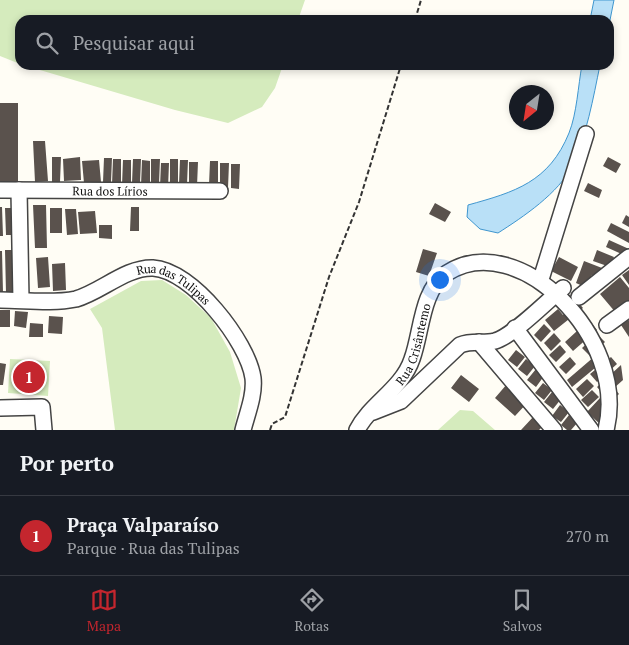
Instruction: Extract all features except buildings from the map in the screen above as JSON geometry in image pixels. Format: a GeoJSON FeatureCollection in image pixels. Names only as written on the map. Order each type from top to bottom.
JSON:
{"type":"FeatureCollection","features":[{"type":"Feature","properties":{"kind":"street"},"geometry":{"type":"LineString","coordinates":[[542,276],[586,134]]}},
{"type":"Feature","properties":{"kind":"street","name":"Rua dos Lírios"},"geometry":{"type":"LineString","coordinates":[[0,190],[220,191]]}},
{"type":"Feature","properties":{"kind":"street"},"geometry":{"type":"LineString","coordinates":[[19,190],[21,300]]}},
{"type":"Feature","properties":{"kind":"street"},"geometry":{"type":"LineString","coordinates":[[588,306],[629,257]]}},
{"type":"Feature","properties":{"kind":"street","name":"Rua Crisântemo"},"geometry":{"type":"LineString","coordinates":[[360,425],[402,380],[412,359],[429,295],[438,280],[469,264],[512,265],[542,276],[588,306],[610,329],[629,309]]}},
{"type":"Feature","properties":{"kind":"street","name":"Rua das Tulipas"},"geometry":{"type":"LineString","coordinates":[[0,300],[65,301],[78,298],[137,271],[151,268],[165,270],[179,276],[198,291],[216,310],[246,355],[253,380],[251,400],[243,430]]}},
{"type":"Feature","properties":{"kind":"street"},"geometry":{"type":"LineString","coordinates":[[360,425],[374,411],[401,401],[460,345],[496,341],[515,328],[563,288]]}},
{"type":"Feature","properties":{"kind":"street"},"geometry":{"type":"LineString","coordinates":[[515,328],[591,430]]}},
{"type":"Feature","properties":{"kind":"street"},"geometry":{"type":"LineString","coordinates":[[479,342],[554,430]]}},
{"type":"Feature","properties":{"kind":"street"},"geometry":{"type":"LineString","coordinates":[[606,430],[624,398]]}},
{"type":"Feature","properties":{"kind":"street"},"geometry":{"type":"LineString","coordinates":[[0,408],[42,407],[44,430]]}},
{"type":"Feature","properties":{"kind":"path"},"geometry":{"type":"LineString","coordinates":[[416,15],[421,0]]}},
{"type":"Feature","properties":{"kind":"path"},"geometry":{"type":"LineString","coordinates":[[270,430],[272,424],[285,417],[329,277],[360,202],[400,70]]}},
{"type":"Feature","properties":{"kind":"green space"},"geometry":{"type":"Polygon","coordinates":[[[0,0],[305,0],[300,15],[15,15],[15,62],[0,56],[0,0]]]}},
{"type":"Feature","properties":{"kind":"green space"},"geometry":{"type":"Polygon","coordinates":[[[40,70],[281,70],[275,88],[262,107],[228,123],[175,110],[40,70]]]}},
{"type":"Feature","properties":{"kind":"green space"},"geometry":{"type":"Polygon","coordinates":[[[162,280],[186,295],[211,318],[230,352],[241,388],[234,430],[115,430],[102,328],[90,309],[141,281],[162,280]]]}},
{"type":"Feature","properties":{"kind":"green space"},"geometry":{"type":"Polygon","coordinates":[[[10,359],[50,361],[48,396],[8,393],[10,359]]]}},
{"type":"Feature","properties":{"kind":"green space"},"geometry":{"type":"Polygon","coordinates":[[[17,364],[21,364],[24,369],[23,373],[17,374],[14,371],[14,367],[17,364]]]}},
{"type":"Feature","properties":{"kind":"green space"},"geometry":{"type":"Polygon","coordinates":[[[28,364],[42,364],[41,388],[27,387],[28,364]]]}},
{"type":"Feature","properties":{"kind":"green space"},"geometry":{"type":"Polygon","coordinates":[[[460,410],[473,411],[495,430],[438,430],[460,410]]]}},
{"type":"Feature","properties":{"kind":"water"},"geometry":{"type":"Polygon","coordinates":[[[594,0],[614,0],[611,15],[591,15],[594,0]]]}},
{"type":"Feature","properties":{"kind":"water"},"geometry":{"type":"Polygon","coordinates":[[[581,70],[599,70],[586,129],[572,166],[566,176],[540,204],[498,233],[480,229],[467,217],[468,205],[501,195],[529,182],[541,174],[561,150],[569,133],[581,70]]]}},
{"type":"Feature","properties":{"kind":"place","name":"Praça Valparaíso"},"geometry":{"type":"Point","coordinates":[29,377]}}]}
